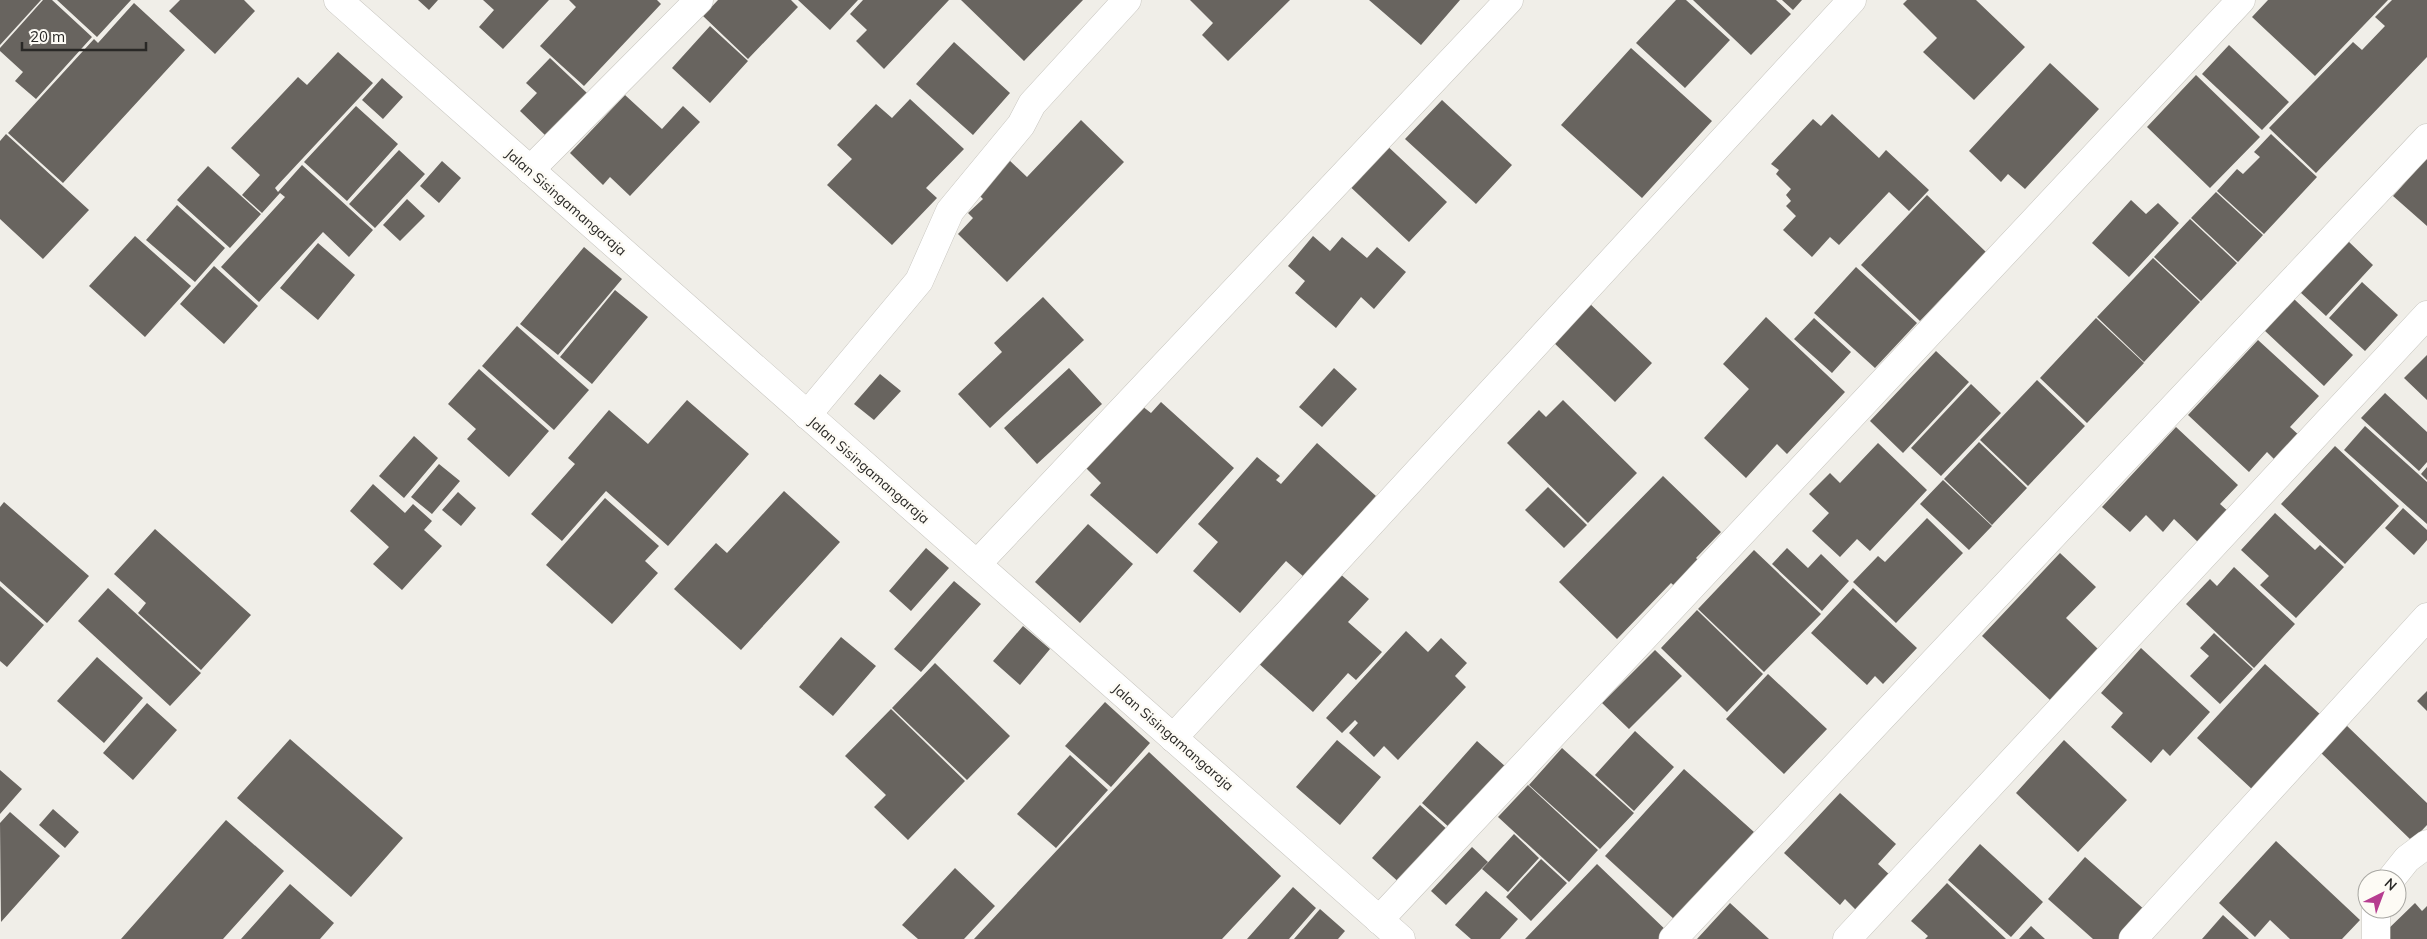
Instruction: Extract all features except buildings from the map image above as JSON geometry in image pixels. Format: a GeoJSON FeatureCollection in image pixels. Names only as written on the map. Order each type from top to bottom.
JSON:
{"type":"FeatureCollection","features":[{"type":"Feature","properties":{"kind":"street","name":"Jalan Sisingamangaraja"},"geometry":{"type":"LineString","coordinates":[[338,0],[1401,939]]}},
{"type":"Feature","properties":{"kind":"street"},"geometry":{"type":"LineString","coordinates":[[530,170],[699,0]]}},
{"type":"Feature","properties":{"kind":"street"},"geometry":{"type":"LineString","coordinates":[[807,415],[919,281],[950,211],[1021,125],[1032,104],[1127,0]]}},
{"type":"Feature","properties":{"kind":"street"},"geometry":{"type":"LineString","coordinates":[[976,564],[1510,0]]}},
{"type":"Feature","properties":{"kind":"street"},"geometry":{"type":"LineString","coordinates":[[1173,738],[1852,0]]}},
{"type":"Feature","properties":{"kind":"street"},"geometry":{"type":"LineString","coordinates":[[1379,920],[2241,0]]}},
{"type":"Feature","properties":{"kind":"street"},"geometry":{"type":"LineString","coordinates":[[1673,939],[2427,138]]}},
{"type":"Feature","properties":{"kind":"street"},"geometry":{"type":"LineString","coordinates":[[1847,939],[2427,314]]}},
{"type":"Feature","properties":{"kind":"street"},"geometry":{"type":"LineString","coordinates":[[2133,939],[2427,617]]}},
{"type":"Feature","properties":{"kind":"street"},"geometry":{"type":"LineString","coordinates":[[2400,869],[2408,859],[2427,844]]}},
{"type":"Feature","properties":{"kind":"street"},"geometry":{"type":"LineString","coordinates":[[2376,919],[2376,939]]}}]}
